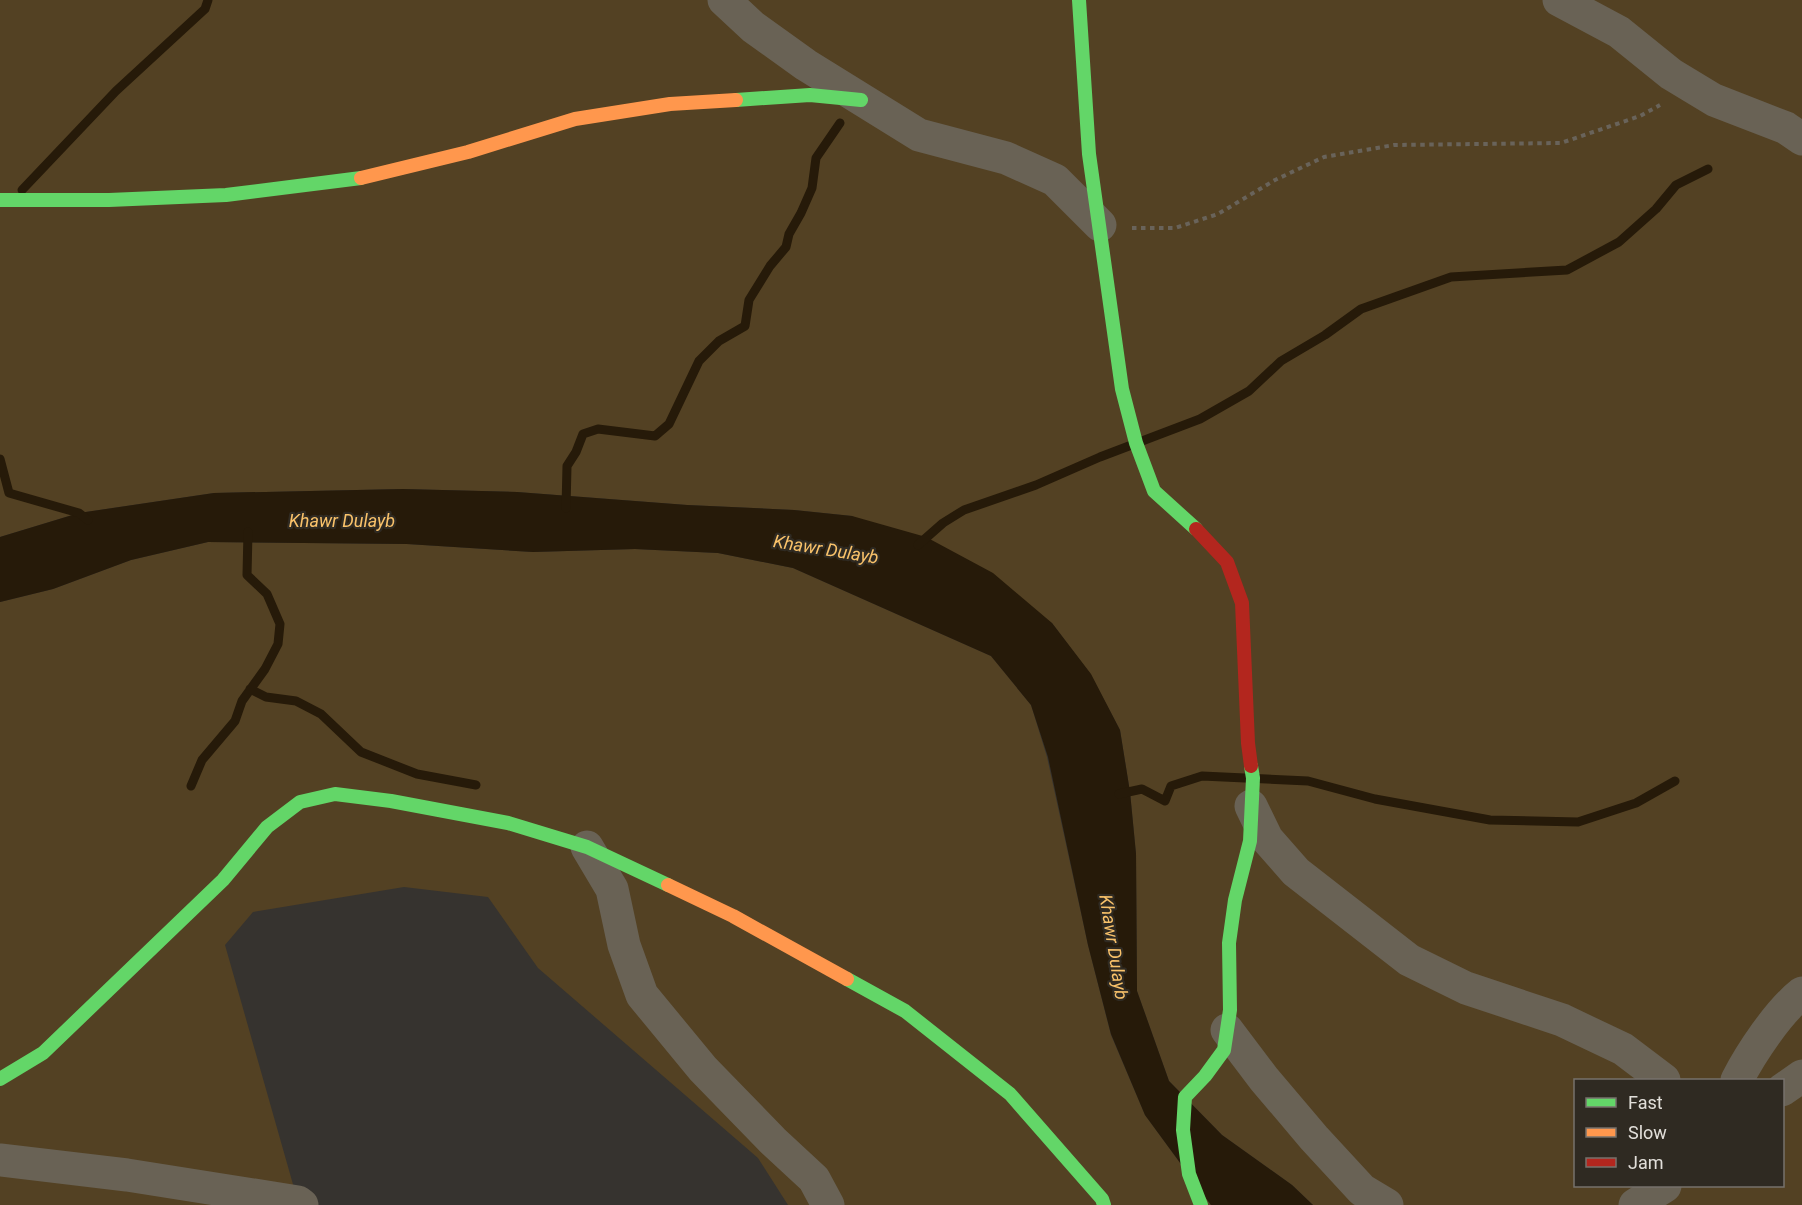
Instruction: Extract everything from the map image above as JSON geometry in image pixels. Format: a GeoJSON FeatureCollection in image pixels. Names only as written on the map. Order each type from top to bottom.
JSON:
{"type":"FeatureCollection","features":[{"type":"Feature","properties":{"kind":"street"},"geometry":{"type":"LineString","coordinates":[[724,0],[753,27],[806,64],[919,135],[1006,158],[1055,180],[1100,225]]}},
{"type":"Feature","properties":{"kind":"street"},"geometry":{"type":"LineString","coordinates":[[1079,0],[1089,154],[1122,389],[1136,443],[1154,491],[1192,525],[1227,562],[1242,603],[1248,743],[1253,778],[1250,842],[1235,900],[1229,943],[1230,1011],[1224,1050],[1205,1076],[1185,1097],[1183,1131],[1189,1174],[1201,1205]]}},
{"type":"Feature","properties":{"kind":"street"},"geometry":{"type":"LineString","coordinates":[[1560,0],[1619,32],[1671,74],[1691,86],[1714,99],[1786,128],[1802,139]]}},
{"type":"Feature","properties":{"kind":"street"},"geometry":{"type":"LineString","coordinates":[[0,200],[109,200],[226,195],[369,177],[468,152],[575,119],[670,104],[810,95],[861,99]]}},
{"type":"Feature","properties":{"kind":"street"},"geometry":{"type":"LineString","coordinates":[[0,1079],[43,1053],[223,879],[267,827],[300,802],[335,794],[391,801],[508,823],[587,847],[732,915],[905,1011],[1010,1095],[1102,1199],[1104,1205]]}},
{"type":"Feature","properties":{"kind":"street"},"geometry":{"type":"LineString","coordinates":[[1251,806],[1267,839],[1296,872],[1409,960],[1466,987],[1562,1020],[1623,1048],[1663,1079]]}},
{"type":"Feature","properties":{"kind":"street"},"geometry":{"type":"LineString","coordinates":[[587,847],[612,889],[624,945],[642,995],[703,1069],[773,1141],[814,1179],[828,1205]]}},
{"type":"Feature","properties":{"kind":"street"},"geometry":{"type":"LineString","coordinates":[[1738,1079],[1747,1060],[1791,1002],[1802,993]]}},
{"type":"Feature","properties":{"kind":"street"},"geometry":{"type":"LineString","coordinates":[[1227,1030],[1264,1079],[1362,1190],[1387,1205]]}},
{"type":"Feature","properties":{"kind":"street"},"geometry":{"type":"LineString","coordinates":[[1784,1089],[1802,1076]]}},
{"type":"Feature","properties":{"kind":"street"},"geometry":{"type":"LineString","coordinates":[[0,1160],[127,1175],[302,1205]]}},
{"type":"Feature","properties":{"kind":"street"},"geometry":{"type":"LineString","coordinates":[[1635,1205],[1662,1187]]}},
{"type":"Feature","properties":{"kind":"path"},"geometry":{"type":"LineString","coordinates":[[1100,225],[1175,228],[1218,214],[1275,180],[1324,157],[1394,146],[1561,143],[1640,116],[1691,86]]}},
{"type":"Feature","properties":{"kind":"shaded area"},"geometry":{"type":"Polygon","coordinates":[[[0,0],[1802,0],[1802,1205],[1313,1205],[1292,1185],[1222,1135],[1169,1081],[1137,991],[1136,854],[1130,792],[1120,730],[1091,675],[1052,623],[852,516],[794,510],[687,505],[517,492],[403,489],[214,493],[79,513],[0,537],[0,0]]]}},
{"type":"Feature","properties":{"kind":"shaded area"},"geometry":{"type":"Polygon","coordinates":[[[208,542],[407,544],[533,552],[635,549],[718,553],[793,568],[991,656],[1031,705],[1047,757],[1088,945],[1111,1035],[1145,1115],[1211,1205],[788,1205],[758,1158],[538,968],[488,897],[404,887],[253,912],[225,945],[298,1202],[296,1205],[0,1205],[0,602],[53,589],[131,560],[208,542]]]}},
{"type":"Feature","properties":{"kind":"water","name":"Khawr Dulayb"},"geometry":{"type":"Polygon","coordinates":[[[403,489],[517,492],[687,505],[794,510],[852,516],[926,537],[993,573],[1052,623],[1091,674],[1120,730],[1130,792],[1136,854],[1137,991],[1169,1081],[1222,1135],[1292,1185],[1313,1205],[1211,1205],[1145,1115],[1111,1034],[1088,945],[1048,757],[1031,705],[991,656],[793,568],[718,553],[635,549],[533,552],[407,544],[208,542],[131,560],[53,589],[0,602],[0,537],[79,513],[214,493],[403,489]]]}},
{"type":"Feature","properties":{"kind":"waterway"},"geometry":{"type":"LineString","coordinates":[[22,190],[116,91],[205,9],[208,0]]}},
{"type":"Feature","properties":{"kind":"waterway"},"geometry":{"type":"LineString","coordinates":[[566,508],[567,466],[583,434],[598,429],[655,436],[669,424],[699,361],[719,341],[745,326],[749,300],[770,266],[786,247],[789,234],[812,188],[816,158],[840,123]]}},
{"type":"Feature","properties":{"kind":"waterway"},"geometry":{"type":"LineString","coordinates":[[918,545],[943,523],[964,510],[1036,485],[1100,457],[1200,419],[1249,391],[1281,361],[1325,335],[1361,309],[1451,277],[1567,270],[1619,242],[1656,209],[1676,185],[1708,169]]}},
{"type":"Feature","properties":{"kind":"waterway"},"geometry":{"type":"LineString","coordinates":[[0,459],[9,493],[79,513],[88,520]]}},
{"type":"Feature","properties":{"kind":"waterway"},"geometry":{"type":"LineString","coordinates":[[191,786],[202,760],[235,721],[242,701],[265,669],[278,644],[280,624],[267,594],[247,575],[248,532]]}},
{"type":"Feature","properties":{"kind":"waterway"},"geometry":{"type":"LineString","coordinates":[[250,689],[266,697],[296,701],[321,714],[361,752],[417,774],[476,785]]}},
{"type":"Feature","properties":{"kind":"waterway"},"geometry":{"type":"LineString","coordinates":[[1119,794],[1142,789],[1165,801],[1171,786],[1202,776],[1308,781],[1375,799],[1490,820],[1578,822],[1636,803],[1675,781]]}},
{"type":"Feature","properties":{"kind":"traffic: fast"},"geometry":{"type":"LineString","coordinates":[[1079,0],[1089,154],[1122,389],[1136,443],[1154,491],[1196,529]]}},
{"type":"Feature","properties":{"kind":"traffic: fast"},"geometry":{"type":"LineString","coordinates":[[736,100],[810,95],[861,100]]}},
{"type":"Feature","properties":{"kind":"traffic: fast"},"geometry":{"type":"LineString","coordinates":[[0,200],[109,200],[226,195],[361,178]]}},
{"type":"Feature","properties":{"kind":"traffic: fast"},"geometry":{"type":"LineString","coordinates":[[1201,1205],[1189,1174],[1183,1130],[1185,1097],[1205,1076],[1224,1050],[1230,1010],[1229,943],[1235,900],[1250,841],[1253,778],[1251,766]]}},
{"type":"Feature","properties":{"kind":"traffic: fast"},"geometry":{"type":"LineString","coordinates":[[0,1079],[43,1053],[223,880],[267,827],[300,802],[335,794],[391,801],[508,823],[587,847],[668,885]]}},
{"type":"Feature","properties":{"kind":"traffic: fast"},"geometry":{"type":"LineString","coordinates":[[847,979],[905,1011],[1010,1094],[1102,1199],[1104,1205]]}},
{"type":"Feature","properties":{"kind":"traffic: slow"},"geometry":{"type":"LineString","coordinates":[[361,178],[468,152],[575,119],[670,104],[736,100]]}},
{"type":"Feature","properties":{"kind":"traffic: slow"},"geometry":{"type":"LineString","coordinates":[[668,885],[733,916],[847,979]]}},
{"type":"Feature","properties":{"kind":"traffic: jam"},"geometry":{"type":"LineString","coordinates":[[1196,529],[1227,562],[1242,603],[1251,766]]}}]}
